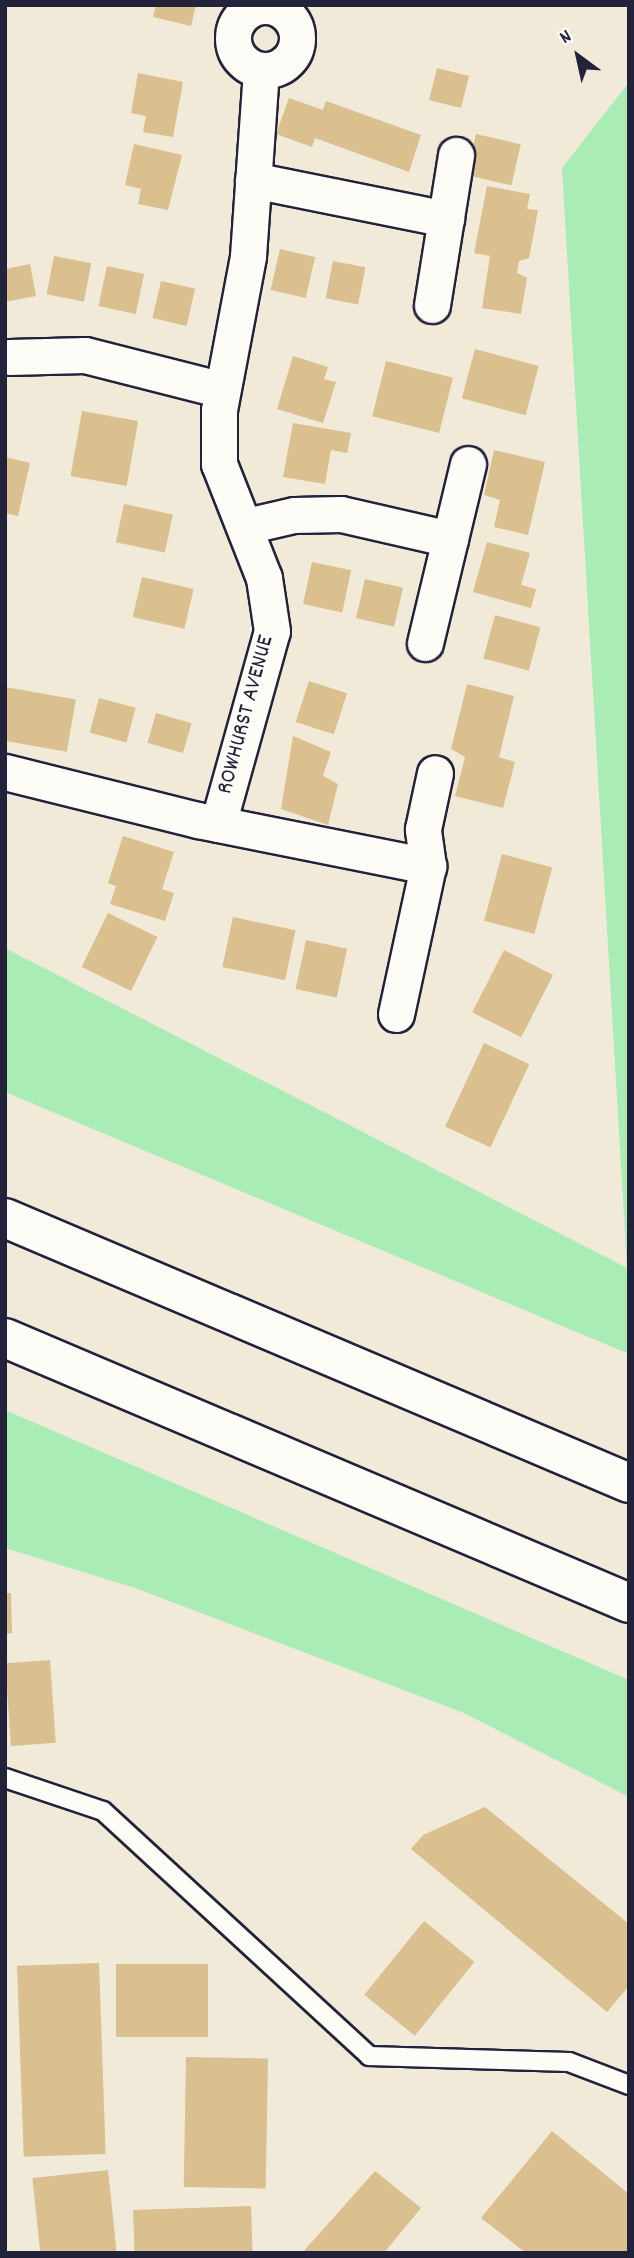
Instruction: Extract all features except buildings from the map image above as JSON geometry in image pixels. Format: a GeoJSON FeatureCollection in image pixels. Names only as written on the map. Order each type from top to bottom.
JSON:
{"type":"FeatureCollection","features":[{"type":"Feature","properties":{"kind":"highway"},"geometry":{"type":"LineString","coordinates":[[5,1218],[629,1483]]}},
{"type":"Feature","properties":{"kind":"highway"},"geometry":{"type":"LineString","coordinates":[[5,1338],[629,1603]]}},
{"type":"Feature","properties":{"kind":"street","name":"ROWHURST AVENUE"},"geometry":{"type":"LineString","coordinates":[[218,824],[272,631],[264,578],[246,526],[219,464],[222,390],[248,256],[261,70],[276,69],[288,61],[297,43],[289,16],[263,5]]}},
{"type":"Feature","properties":{"kind":"street"},"geometry":{"type":"LineString","coordinates":[[432,305],[456,155]]}},
{"type":"Feature","properties":{"kind":"street"},"geometry":{"type":"LineString","coordinates":[[253,180],[446,219]]}},
{"type":"Feature","properties":{"kind":"street"},"geometry":{"type":"LineString","coordinates":[[9,357],[85,355],[222,390]]}},
{"type":"Feature","properties":{"kind":"street"},"geometry":{"type":"LineString","coordinates":[[425,643],[468,464]]}},
{"type":"Feature","properties":{"kind":"street"},"geometry":{"type":"LineString","coordinates":[[246,526],[294,515],[341,514],[450,539]]}},
{"type":"Feature","properties":{"kind":"street","name":"ROWHURST AVENUE"},"geometry":{"type":"LineString","coordinates":[[5,772],[218,824],[428,866]]}},
{"type":"Feature","properties":{"kind":"street"},"geometry":{"type":"LineString","coordinates":[[396,1014],[428,866],[423,829],[435,773]]}},
{"type":"Feature","properties":{"kind":"lane"},"geometry":{"type":"LineString","coordinates":[[5,1778],[103,1811],[369,2056],[569,2062],[629,2085]]}},
{"type":"Feature","properties":{"kind":"green space"},"geometry":{"type":"Polygon","coordinates":[[[629,82],[629,1354],[5,1092],[5,948],[627,1268],[562,168],[629,82]]]}},
{"type":"Feature","properties":{"kind":"green space"},"geometry":{"type":"Polygon","coordinates":[[[5,1410],[629,1680],[629,1797],[464,1713],[135,1588],[5,1548],[5,1410]]]}}]}
